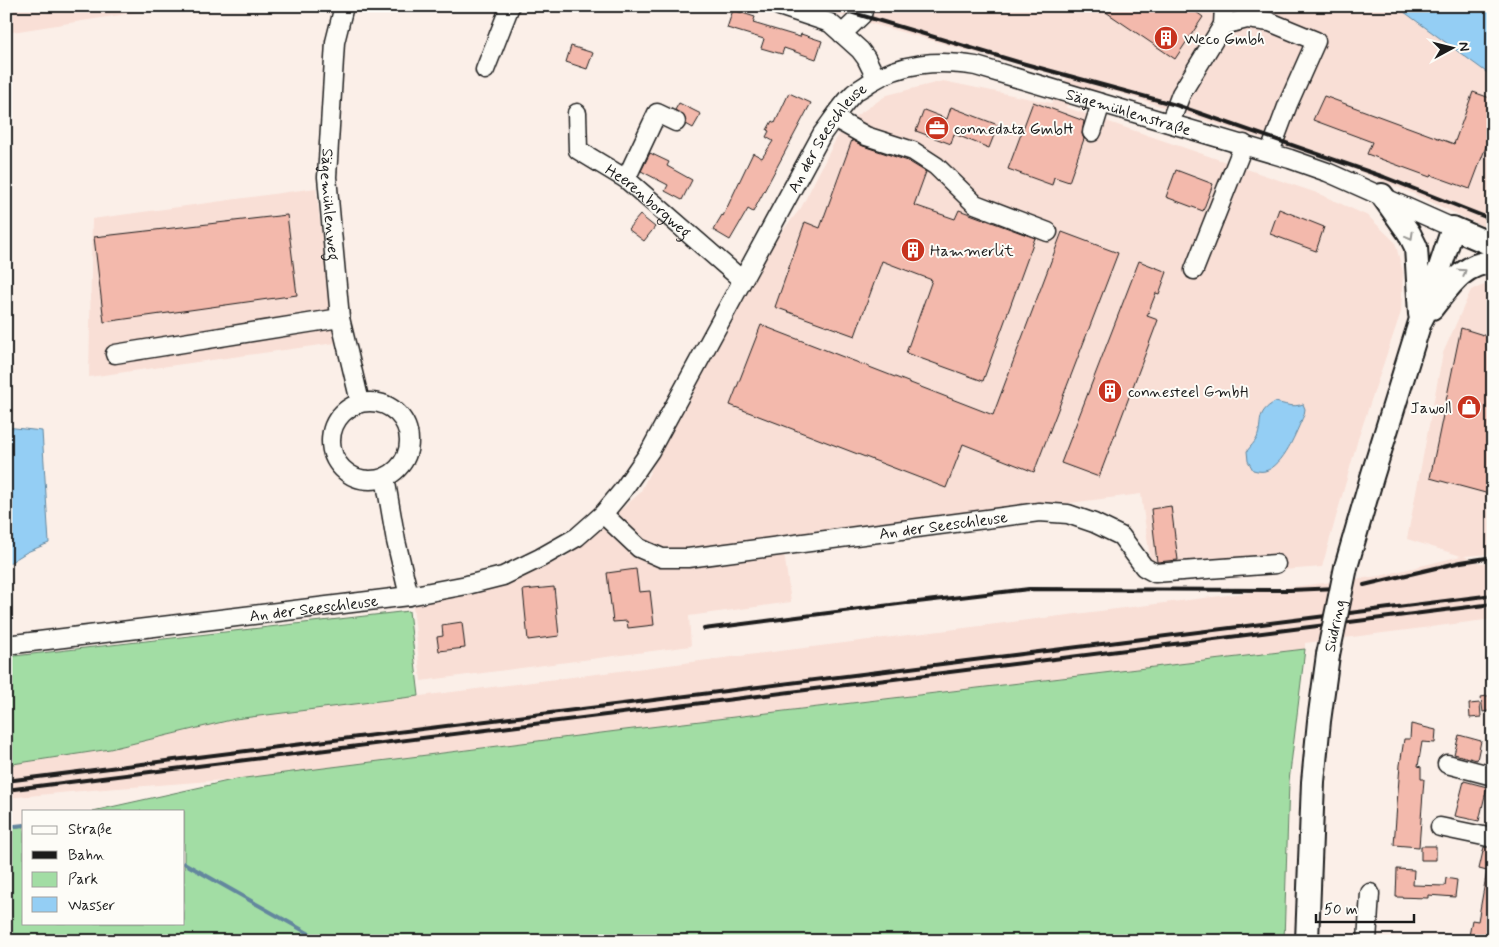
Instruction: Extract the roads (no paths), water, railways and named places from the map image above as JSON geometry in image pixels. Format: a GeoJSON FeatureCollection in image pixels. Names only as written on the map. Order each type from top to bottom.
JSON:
{"type":"FeatureCollection","features":[{"type":"Feature","properties":{"kind":"main road"},"geometry":{"type":"LineString","coordinates":[[1382,195],[1409,233],[1416,247],[1420,322]]}},
{"type":"Feature","properties":{"kind":"main road","name":"Sägemühlenstraße"},"geometry":{"type":"LineString","coordinates":[[1453,228],[1493,245]]}},
{"type":"Feature","properties":{"kind":"main road","name":"Südring"},"geometry":{"type":"LineString","coordinates":[[1307,941],[1313,782],[1319,721],[1328,655],[1346,567],[1420,322],[1426,310],[1453,228]]}},
{"type":"Feature","properties":{"kind":"main road","name":"Südring"},"geometry":{"type":"LineString","coordinates":[[1420,322],[1457,276],[1468,268],[1486,262],[1493,262]]}},
{"type":"Feature","properties":{"kind":"street","name":"Sägemühlenweg"},"geometry":{"type":"LineString","coordinates":[[344,6],[335,42],[327,177],[340,318],[360,402]]}},
{"type":"Feature","properties":{"kind":"street"},"geometry":{"type":"LineString","coordinates":[[485,70],[510,6]]}},
{"type":"Feature","properties":{"kind":"street"},"geometry":{"type":"LineString","coordinates":[[780,6],[830,23],[866,58],[876,78]]}},
{"type":"Feature","properties":{"kind":"street"},"geometry":{"type":"LineString","coordinates":[[842,34],[862,15],[864,6]]}},
{"type":"Feature","properties":{"kind":"street"},"geometry":{"type":"LineString","coordinates":[[1170,123],[1181,94],[1223,25],[1224,6]]}},
{"type":"Feature","properties":{"kind":"street"},"geometry":{"type":"LineString","coordinates":[[1223,25],[1247,19],[1270,22],[1316,41],[1288,104],[1270,152]]}},
{"type":"Feature","properties":{"kind":"street","name":"Sägemühlenstraße"},"geometry":{"type":"LineString","coordinates":[[876,78],[903,67],[928,62],[952,62],[976,66],[1270,152],[1327,172],[1453,228]]}},
{"type":"Feature","properties":{"kind":"street","name":"An der Seeschleuse"},"geometry":{"type":"LineString","coordinates":[[6,645],[409,596],[467,586],[503,576],[577,537],[603,514],[623,490],[650,451],[822,134],[854,93],[876,78]]}},
{"type":"Feature","properties":{"kind":"street"},"geometry":{"type":"LineString","coordinates":[[1092,132],[1101,103]]}},
{"type":"Feature","properties":{"kind":"street","name":"Heerenborgweg"},"geometry":{"type":"LineString","coordinates":[[577,113],[578,150],[626,179],[742,280]]}},
{"type":"Feature","properties":{"kind":"street"},"geometry":{"type":"LineString","coordinates":[[626,179],[657,113],[676,122]]}},
{"type":"Feature","properties":{"kind":"street"},"geometry":{"type":"LineString","coordinates":[[834,118],[866,136],[913,152],[936,166],[975,204],[1048,232]]}},
{"type":"Feature","properties":{"kind":"street"},"geometry":{"type":"LineString","coordinates":[[1194,270],[1244,144]]}},
{"type":"Feature","properties":{"kind":"street"},"geometry":{"type":"LineString","coordinates":[[115,354],[340,318]]}},
{"type":"Feature","properties":{"kind":"street"},"geometry":{"type":"LineString","coordinates":[[360,402],[383,403],[398,412],[408,428],[409,446],[404,460],[396,470],[385,477],[372,480],[361,479],[347,472],[337,462],[331,443],[334,426],[343,412],[360,402]]}},
{"type":"Feature","properties":{"kind":"street"},"geometry":{"type":"LineString","coordinates":[[385,477],[396,541],[409,596]]}},
{"type":"Feature","properties":{"kind":"street","name":"An der Seeschleuse"},"geometry":{"type":"LineString","coordinates":[[603,514],[639,548],[662,558],[688,558],[1039,512],[1068,514],[1122,536],[1144,567],[1155,573],[1276,564]]}},
{"type":"Feature","properties":{"kind":"street"},"geometry":{"type":"LineString","coordinates":[[1447,764],[1493,776]]}},
{"type":"Feature","properties":{"kind":"street"},"geometry":{"type":"LineString","coordinates":[[1440,827],[1493,838]]}},
{"type":"Feature","properties":{"kind":"street"},"geometry":{"type":"LineString","coordinates":[[1367,941],[1370,893]]}},
{"type":"Feature","properties":{"kind":"water"},"geometry":{"type":"Polygon","coordinates":[[[1396,6],[1493,6],[1493,77],[1396,6]]]}},
{"type":"Feature","properties":{"kind":"water"},"geometry":{"type":"Polygon","coordinates":[[[1275,402],[1292,406],[1303,404],[1305,409],[1304,415],[1289,448],[1278,463],[1265,471],[1253,470],[1248,461],[1247,451],[1257,438],[1262,414],[1275,402]]]}},
{"type":"Feature","properties":{"kind":"water"},"geometry":{"type":"Polygon","coordinates":[[[6,427],[42,431],[49,543],[27,552],[6,565],[6,427]]]}},
{"type":"Feature","properties":{"kind":"waterway"},"geometry":{"type":"LineString","coordinates":[[6,827],[22,825]]}},
{"type":"Feature","properties":{"kind":"waterway"},"geometry":{"type":"LineString","coordinates":[[185,864],[322,941]]}},
{"type":"Feature","properties":{"kind":"railway"},"geometry":{"type":"LineString","coordinates":[[830,6],[1018,62],[1176,105],[1384,177],[1493,220]]}},
{"type":"Feature","properties":{"kind":"railway"},"geometry":{"type":"LineString","coordinates":[[1364,585],[1461,562],[1493,557]]}},
{"type":"Feature","properties":{"kind":"railway"},"geometry":{"type":"LineString","coordinates":[[909,603],[1029,589],[1290,590],[1338,588]]}},
{"type":"Feature","properties":{"kind":"railway"},"geometry":{"type":"LineString","coordinates":[[6,781],[1493,595]]}},
{"type":"Feature","properties":{"kind":"railway"},"geometry":{"type":"LineString","coordinates":[[704,629],[914,602]]}},
{"type":"Feature","properties":{"kind":"railway"},"geometry":{"type":"LineString","coordinates":[[6,790],[1493,604]]}},
{"type":"Feature","properties":{"kind":"place","name":"Weco Gmbh"},"geometry":{"type":"Point","coordinates":[1166,38]}},
{"type":"Feature","properties":{"kind":"place","name":"connedata GmbH"},"geometry":{"type":"Point","coordinates":[937,128]}},
{"type":"Feature","properties":{"kind":"place","name":"Hammerlit"},"geometry":{"type":"Point","coordinates":[913,250]}},
{"type":"Feature","properties":{"kind":"place","name":"connesteel GmbH"},"geometry":{"type":"Point","coordinates":[1110,391]}},
{"type":"Feature","properties":{"kind":"place","name":"Jawoll"},"geometry":{"type":"Point","coordinates":[1469,407]}}]}
